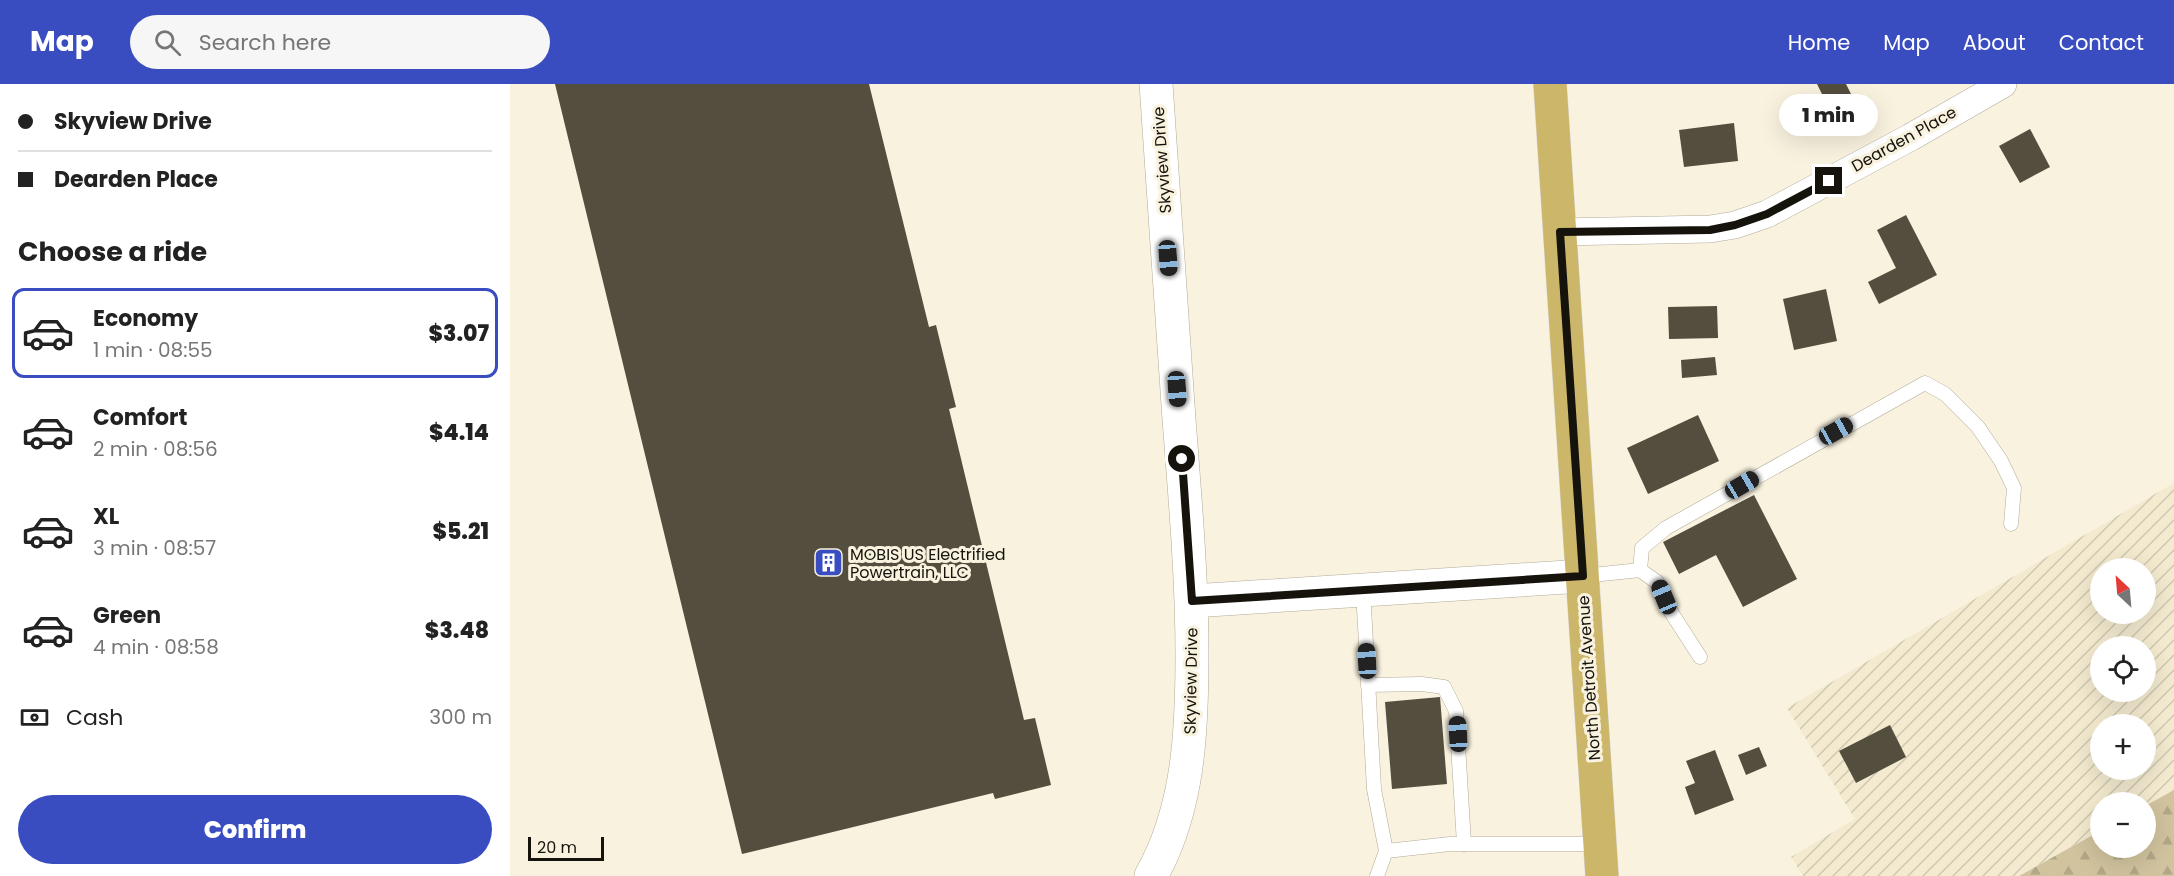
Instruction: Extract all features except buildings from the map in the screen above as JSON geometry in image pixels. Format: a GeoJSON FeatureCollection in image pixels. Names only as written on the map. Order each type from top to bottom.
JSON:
{"type":"FeatureCollection","features":[{"type":"Feature","properties":{"kind":"main road","name":"North Detroit Avenue"},"geometry":{"type":"LineString","coordinates":[[1550,84],[1602,876]]}},
{"type":"Feature","properties":{"kind":"street","name":"Skyview Drive"},"geometry":{"type":"LineString","coordinates":[[1151,876],[1181,798],[1192,714],[1192,601],[1156,84]]}},
{"type":"Feature","properties":{"kind":"street","name":"Dearden Place"},"geometry":{"type":"LineString","coordinates":[[1560,232],[1710,230],[1735,225],[1767,214],[2003,84]]}},
{"type":"Feature","properties":{"kind":"street"},"geometry":{"type":"LineString","coordinates":[[1192,601],[1583,576]]}},
{"type":"Feature","properties":{"kind":"lane"},"geometry":{"type":"LineString","coordinates":[[1640,570],[1642,548],[1666,528],[1925,383],[1945,394],[1978,426],[2001,461],[2014,488],[2011,524]]}},
{"type":"Feature","properties":{"kind":"lane"},"geometry":{"type":"LineString","coordinates":[[1583,576],[1640,570],[1658,582],[1671,612],[1700,657]]}},
{"type":"Feature","properties":{"kind":"lane"},"geometry":{"type":"LineString","coordinates":[[1363,590],[1374,789],[1386,851],[1377,876]]}},
{"type":"Feature","properties":{"kind":"lane"},"geometry":{"type":"LineString","coordinates":[[1368,685],[1422,684],[1444,687],[1456,711],[1464,844]]}},
{"type":"Feature","properties":{"kind":"lane"},"geometry":{"type":"LineString","coordinates":[[1386,851],[1464,844],[1600,844]]}},
{"type":"Feature","properties":{"kind":"shaded area"},"geometry":{"type":"Polygon","coordinates":[[[2174,483],[2174,790],[2156,800],[2156,792],[2090,792],[2090,837],[2019,876],[1803,876],[1791,857],[1855,819],[1787,708],[2174,483]]]}},
{"type":"Feature","properties":{"kind":"green space"},"geometry":{"type":"Polygon","coordinates":[[[2174,790],[2174,876],[2019,876],[2090,837],[2090,858],[2156,858],[2156,800],[2174,790]]]}},
{"type":"Feature","properties":{"kind":"place","name":"MOBIS US Electrified Powertrain, LLC"},"geometry":{"type":"Point","coordinates":[829,563]}},
{"type":"Feature","properties":{"kind":"route"},"geometry":{"type":"LineString","coordinates":[[1182,459],[1192,601],[1583,576],[1560,232],[1710,230],[1735,225],[1767,214],[1829,181]]}}]}
